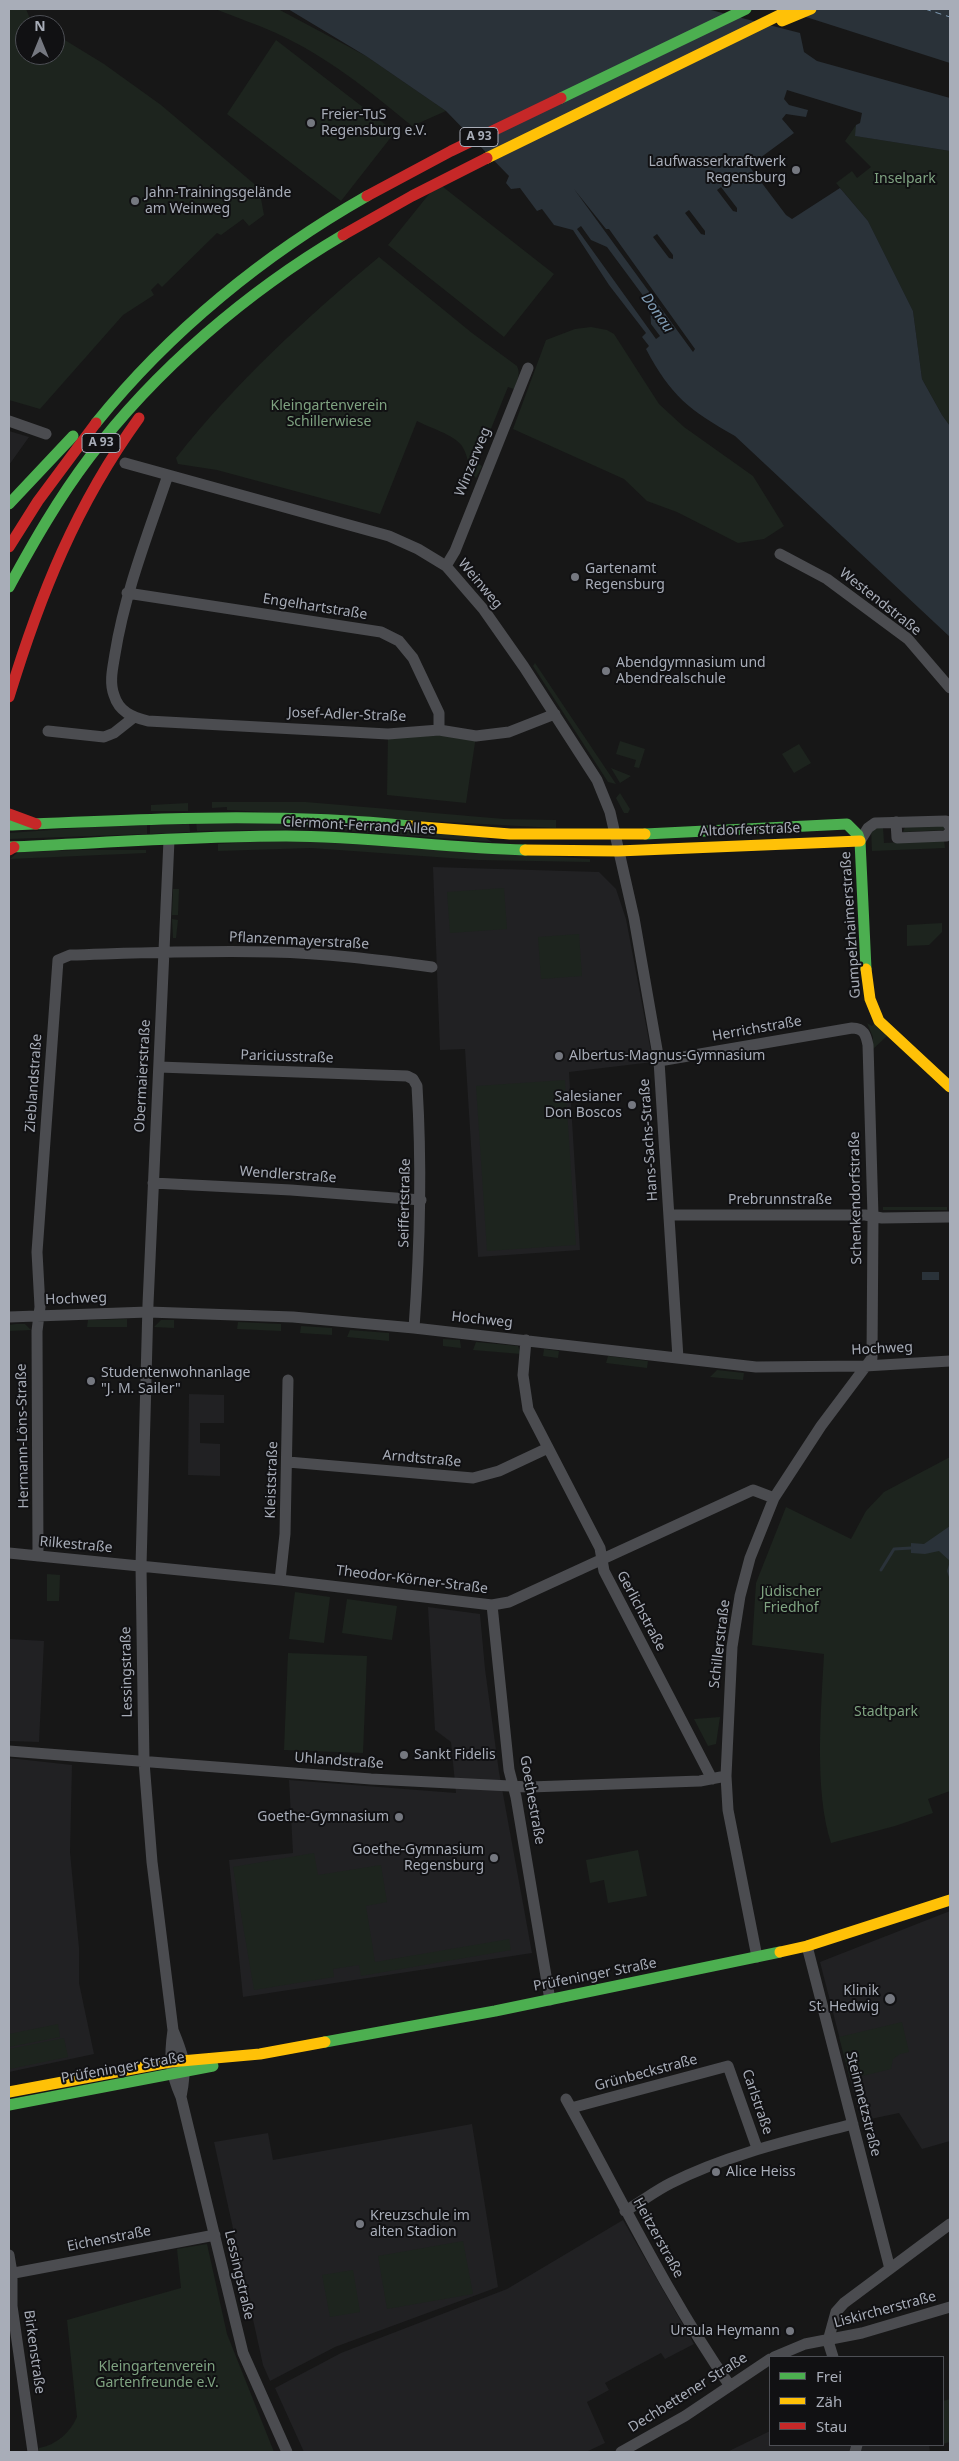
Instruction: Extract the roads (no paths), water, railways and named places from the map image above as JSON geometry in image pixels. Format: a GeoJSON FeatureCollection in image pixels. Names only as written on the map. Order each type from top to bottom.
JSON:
{"type":"FeatureCollection","features":[{"type":"Feature","properties":{"kind":"main road"},"geometry":{"type":"LineString","coordinates":[[657,52],[736,9]]}},
{"type":"Feature","properties":{"kind":"main road","name":"A 93"},"geometry":{"type":"LineString","coordinates":[[9,547],[61,468],[102,414],[173,340],[235,287],[308,232],[360,200],[424,165],[746,9]]}},
{"type":"Feature","properties":{"kind":"main road","name":"A 93"},"geometry":{"type":"LineString","coordinates":[[9,588],[48,518],[103,441],[186,354],[221,322],[285,273],[326,246],[444,180],[792,9]]}},
{"type":"Feature","properties":{"kind":"main road"},"geometry":{"type":"LineString","coordinates":[[674,66],[811,9]]}},
{"type":"Feature","properties":{"kind":"main road"},"geometry":{"type":"LineString","coordinates":[[9,697],[45,583],[100,474],[148,406],[221,322]]}},
{"type":"Feature","properties":{"kind":"main road"},"geometry":{"type":"LineString","coordinates":[[9,504],[74,434],[102,414]]}},
{"type":"Feature","properties":{"kind":"main road"},"geometry":{"type":"LineString","coordinates":[[9,814],[36,824]]}},
{"type":"Feature","properties":{"kind":"main road","name":"Clermont-Ferrand-Allee"},"geometry":{"type":"LineString","coordinates":[[9,825],[210,818],[289,818],[358,821],[466,832],[615,835]]}},
{"type":"Feature","properties":{"kind":"main road","name":"Altdorferstraße"},"geometry":{"type":"LineString","coordinates":[[615,835],[847,824]]}},
{"type":"Feature","properties":{"kind":"main road","name":"Gumpelzhaimerstraße"},"geometry":{"type":"LineString","coordinates":[[847,824],[858,835],[860,841],[867,983],[874,1013],[880,1021],[950,1087]]}},
{"type":"Feature","properties":{"kind":"main road","name":"Clermont-Ferrand-Allee"},"geometry":{"type":"LineString","coordinates":[[10,848],[168,840],[323,836],[482,849],[618,851]]}},
{"type":"Feature","properties":{"kind":"main road","name":"Altdorferstraße"},"geometry":{"type":"LineString","coordinates":[[618,851],[860,841]]}},
{"type":"Feature","properties":{"kind":"main road","name":"Prüfeninger Straße"},"geometry":{"type":"LineString","coordinates":[[9,2105],[172,2075],[241,2057],[391,2031],[757,1958],[807,1946],[950,1900]]}},
{"type":"Feature","properties":{"kind":"main road","name":"Prüfeninger Straße"},"geometry":{"type":"LineString","coordinates":[[9,2092],[170,2062],[241,2057]]}},
{"type":"Feature","properties":{"kind":"street","name":"Winzerweg"},"geometry":{"type":"LineString","coordinates":[[446,566],[454,551],[528,368]]}},
{"type":"Feature","properties":{"kind":"street"},"geometry":{"type":"LineString","coordinates":[[9,421],[46,434]]}},
{"type":"Feature","properties":{"kind":"street","name":"Weinweg"},"geometry":{"type":"LineString","coordinates":[[125,463],[389,536],[418,549],[446,566],[484,610],[555,714],[597,780],[610,812],[615,835]]}},
{"type":"Feature","properties":{"kind":"street"},"geometry":{"type":"LineString","coordinates":[[48,731],[104,737],[114,734],[133,718],[124,712],[116,702],[112,682],[127,593],[168,475]]}},
{"type":"Feature","properties":{"kind":"street","name":"Westendstraße"},"geometry":{"type":"LineString","coordinates":[[780,554],[827,579],[908,639],[950,688]]}},
{"type":"Feature","properties":{"kind":"street","name":"Engelhartstraße"},"geometry":{"type":"LineString","coordinates":[[127,593],[382,632],[399,642],[413,658],[438,713],[439,730]]}},
{"type":"Feature","properties":{"kind":"street","name":"Josef-Adler-Straße"},"geometry":{"type":"LineString","coordinates":[[133,718],[148,721],[388,734],[439,730],[476,736],[510,732],[555,714]]}},
{"type":"Feature","properties":{"kind":"street","name":"Altdorferstraße"},"geometry":{"type":"LineString","coordinates":[[847,824],[946,821],[950,827]]}},
{"type":"Feature","properties":{"kind":"street"},"geometry":{"type":"LineString","coordinates":[[896,822],[897,838],[946,836],[950,832]]}},
{"type":"Feature","properties":{"kind":"street"},"geometry":{"type":"LineString","coordinates":[[860,841],[868,828],[875,823]]}},
{"type":"Feature","properties":{"kind":"street","name":"Hans-Sachs-Straße"},"geometry":{"type":"LineString","coordinates":[[615,835],[634,918],[660,1061],[678,1358]]}},
{"type":"Feature","properties":{"kind":"street","name":"Obermaierstraße"},"geometry":{"type":"LineString","coordinates":[[148,1312],[165,951],[168,840]]}},
{"type":"Feature","properties":{"kind":"street","name":"Pflanzenmayerstraße"},"geometry":{"type":"LineString","coordinates":[[165,951],[282,952],[432,967]]}},
{"type":"Feature","properties":{"kind":"street","name":"Zieblandstraße"},"geometry":{"type":"LineString","coordinates":[[38,1315],[40,1307],[37,1252],[58,960],[70,955],[165,951]]}},
{"type":"Feature","properties":{"kind":"street","name":"Herrichstraße"},"geometry":{"type":"LineString","coordinates":[[660,1061],[852,1028],[860,1029]]}},
{"type":"Feature","properties":{"kind":"street","name":"Schenkendorfstraße"},"geometry":{"type":"LineString","coordinates":[[860,1029],[864,1032],[868,1045],[873,1216],[872,1358],[865,1366]]}},
{"type":"Feature","properties":{"kind":"street","name":"Pariciusstraße"},"geometry":{"type":"LineString","coordinates":[[159,1067],[407,1076],[413,1079]]}},
{"type":"Feature","properties":{"kind":"street","name":"Seiffertstraße"},"geometry":{"type":"LineString","coordinates":[[413,1079],[417,1086],[421,1200],[414,1328]]}},
{"type":"Feature","properties":{"kind":"street","name":"Wendlerstraße"},"geometry":{"type":"LineString","coordinates":[[153,1183],[292,1190],[421,1200]]}},
{"type":"Feature","properties":{"kind":"street","name":"Prebrunnstraße"},"geometry":{"type":"LineString","coordinates":[[669,1215],[950,1218]]}},
{"type":"Feature","properties":{"kind":"street","name":"Hochweg"},"geometry":{"type":"LineString","coordinates":[[9,1317],[148,1312],[292,1317],[526,1340],[756,1367],[865,1366],[950,1361]]}},
{"type":"Feature","properties":{"kind":"street","name":"Lessingstraße"},"geometry":{"type":"LineString","coordinates":[[148,1312],[141,1566],[144,1762],[152,1862],[173,2030],[170,2062],[172,2075],[181,2097],[243,2353],[287,2452]]}},
{"type":"Feature","properties":{"kind":"street","name":"Hermann-Löns-Straße"},"geometry":{"type":"LineString","coordinates":[[38,1315],[38,1556]]}},
{"type":"Feature","properties":{"kind":"street","name":"Gerlichstraße"},"geometry":{"type":"LineString","coordinates":[[526,1340],[524,1392],[528,1409],[600,1548],[604,1571],[712,1779]]}},
{"type":"Feature","properties":{"kind":"street","name":"Schillerstraße"},"geometry":{"type":"LineString","coordinates":[[757,1958],[728,1810],[726,1776],[729,1695],[735,1626],[750,1558],[774,1498],[865,1366]]}},
{"type":"Feature","properties":{"kind":"street","name":"Kleiststraße"},"geometry":{"type":"LineString","coordinates":[[280,1580],[285,1534],[288,1462],[288,1380]]}},
{"type":"Feature","properties":{"kind":"street","name":"Arndtstraße"},"geometry":{"type":"LineString","coordinates":[[288,1462],[473,1478],[499,1471],[548,1448]]}},
{"type":"Feature","properties":{"kind":"street","name":"Theodor-Körner-Straße"},"geometry":{"type":"LineString","coordinates":[[141,1566],[492,1605],[510,1602],[753,1490],[774,1498]]}},
{"type":"Feature","properties":{"kind":"street","name":"Rilkestraße"},"geometry":{"type":"LineString","coordinates":[[9,1553],[141,1566]]}},
{"type":"Feature","properties":{"kind":"street","name":"Goethestraße"},"geometry":{"type":"LineString","coordinates":[[492,1605],[509,1770],[550,2000]]}},
{"type":"Feature","properties":{"kind":"street","name":"Uhlandstraße"},"geometry":{"type":"LineString","coordinates":[[9,1751],[371,1779],[513,1786],[700,1781],[726,1776]]}},
{"type":"Feature","properties":{"kind":"street","name":"Steinmetzstraße"},"geometry":{"type":"LineString","coordinates":[[807,1946],[890,2269]]}},
{"type":"Feature","properties":{"kind":"street","name":"Lessingstraße"},"geometry":{"type":"LineString","coordinates":[[173,2030],[185,2060],[186,2072],[181,2097]]}},
{"type":"Feature","properties":{"kind":"street","name":"Grünbeckstraße"},"geometry":{"type":"LineString","coordinates":[[569,2104],[728,2066]]}},
{"type":"Feature","properties":{"kind":"street","name":"Carlstraße"},"geometry":{"type":"LineString","coordinates":[[728,2066],[757,2148]]}},
{"type":"Feature","properties":{"kind":"street","name":"Heitzerstraße"},"geometry":{"type":"LineString","coordinates":[[569,2104],[699,2341],[730,2386]]}},
{"type":"Feature","properties":{"kind":"street"},"geometry":{"type":"LineString","coordinates":[[626,2211],[670,2184],[757,2148],[853,2124]]}},
{"type":"Feature","properties":{"kind":"street"},"geometry":{"type":"LineString","coordinates":[[833,2356],[828,2340],[836,2312],[844,2303],[950,2224]]}},
{"type":"Feature","properties":{"kind":"street","name":"Eichenstraße"},"geometry":{"type":"LineString","coordinates":[[10,2274],[215,2235]]}},
{"type":"Feature","properties":{"kind":"street","name":"Birkenstraße"},"geometry":{"type":"LineString","coordinates":[[9,2255],[12,2306],[33,2452]]}},
{"type":"Feature","properties":{"kind":"street","name":"Liskircherstraße"},"geometry":{"type":"LineString","coordinates":[[828,2340],[950,2308]]}},
{"type":"Feature","properties":{"kind":"street"},"geometry":{"type":"LineString","coordinates":[[776,2356],[805,2344],[828,2340]]}},
{"type":"Feature","properties":{"kind":"street","name":"Dechbettener Straße"},"geometry":{"type":"LineString","coordinates":[[621,2452],[685,2416],[769,2360]]}},
{"type":"Feature","properties":{"kind":"water","name":"Donau"},"geometry":{"type":"Polygon","coordinates":[[[288,9],[707,9],[800,33],[804,52],[817,61],[950,98],[950,151],[855,136],[856,125],[860,123],[862,113],[787,90],[784,99],[789,105],[808,110],[806,117],[786,114],[782,119],[794,133],[749,166],[786,215],[792,219],[840,188],[868,221],[913,311],[922,379],[950,426],[950,637],[735,436],[705,418],[673,390],[646,349],[649,346],[642,337],[646,333],[609,285],[573,230],[554,225],[542,209],[537,211],[520,188],[511,189],[506,183],[509,176],[446,111],[366,56],[288,9]],[[721,187],[717,190],[733,211],[737,212],[737,208],[721,187]],[[574,189],[693,352],[695,349],[609,229],[606,229],[574,189]],[[689,210],[685,213],[701,234],[705,235],[705,231],[689,210]],[[581,226],[577,229],[656,339],[660,336],[651,324],[650,305],[607,247],[591,240],[581,226]],[[657,234],[653,237],[669,258],[673,259],[673,255],[657,234]]]}},
{"type":"Feature","properties":{"kind":"water"},"geometry":{"type":"Polygon","coordinates":[[[781,9],[950,9],[950,63],[781,9]]]}},
{"type":"Feature","properties":{"kind":"water"},"geometry":{"type":"Polygon","coordinates":[[[922,1272],[939,1272],[939,1280],[922,1280],[922,1272]]]}},
{"type":"Feature","properties":{"kind":"water"},"geometry":{"type":"Polygon","coordinates":[[[950,1526],[950,1561],[939,1551],[925,1554],[911,1553],[911,1543],[924,1544],[950,1526]]]}},
{"type":"Feature","properties":{"kind":"water"},"geometry":{"type":"Polygon","coordinates":[[[950,1561],[950,1580],[947,1571],[950,1561]]]}},
{"type":"Feature","properties":{"kind":"waterway"},"geometry":{"type":"LineString","coordinates":[[881,1570],[894,1549],[911,1548]]}},
{"type":"Feature","properties":{"kind":"place","name":"Freier-TuS Regensburg e.V."},"geometry":{"type":"Point","coordinates":[311,123]}},
{"type":"Feature","properties":{"kind":"place","name":"Laufwasserkraftwerk Regensburg"},"geometry":{"type":"Point","coordinates":[796,170]}},
{"type":"Feature","properties":{"kind":"place","name":"Jahn-Trainingsgelände am Weinweg"},"geometry":{"type":"Point","coordinates":[135,201]}},
{"type":"Feature","properties":{"kind":"place","name":"Gartenamt Regensburg"},"geometry":{"type":"Point","coordinates":[575,577]}},
{"type":"Feature","properties":{"kind":"place","name":"Abendgymnasium und Abendrealschule"},"geometry":{"type":"Point","coordinates":[606,671]}},
{"type":"Feature","properties":{"kind":"place","name":"Albertus-Magnus-Gymnasium"},"geometry":{"type":"Point","coordinates":[559,1056]}},
{"type":"Feature","properties":{"kind":"place","name":"Salesianer Don Boscos"},"geometry":{"type":"Point","coordinates":[632,1105]}},
{"type":"Feature","properties":{"kind":"place","name":"Studentenwohnanlage \"J. M. Sailer\""},"geometry":{"type":"Point","coordinates":[91,1381]}},
{"type":"Feature","properties":{"kind":"place","name":"Sankt Fidelis"},"geometry":{"type":"Point","coordinates":[404,1755]}},
{"type":"Feature","properties":{"kind":"place","name":"Goethe-Gymnasium"},"geometry":{"type":"Point","coordinates":[399,1817]}},
{"type":"Feature","properties":{"kind":"place","name":"Goethe-Gymnasium Regensburg"},"geometry":{"type":"Point","coordinates":[494,1858]}},
{"type":"Feature","properties":{"kind":"place","name":"Klinik St. Hedwig"},"geometry":{"type":"Point","coordinates":[890,1999]}},
{"type":"Feature","properties":{"kind":"place","name":"Alice Heiss"},"geometry":{"type":"Point","coordinates":[716,2172]}},
{"type":"Feature","properties":{"kind":"place","name":"Kreuzschule im alten Stadion"},"geometry":{"type":"Point","coordinates":[360,2224]}},
{"type":"Feature","properties":{"kind":"place","name":"Ursula Heymann"},"geometry":{"type":"Point","coordinates":[790,2331]}},
{"type":"Feature","properties":{"kind":"park label","name":"Inselpark"},"geometry":{"type":"Point","coordinates":[905,179]}},
{"type":"Feature","properties":{"kind":"park label","name":"Kleingartenverein Schillerwiese"},"geometry":{"type":"Point","coordinates":[329,414]}},
{"type":"Feature","properties":{"kind":"park label","name":"Jüdischer Friedhof"},"geometry":{"type":"Point","coordinates":[791,1600]}},
{"type":"Feature","properties":{"kind":"park label","name":"Stadtpark"},"geometry":{"type":"Point","coordinates":[886,1712]}},
{"type":"Feature","properties":{"kind":"park label","name":"Kleingartenverein Gartenfreunde e.V."},"geometry":{"type":"Point","coordinates":[157,2376]}}]}
